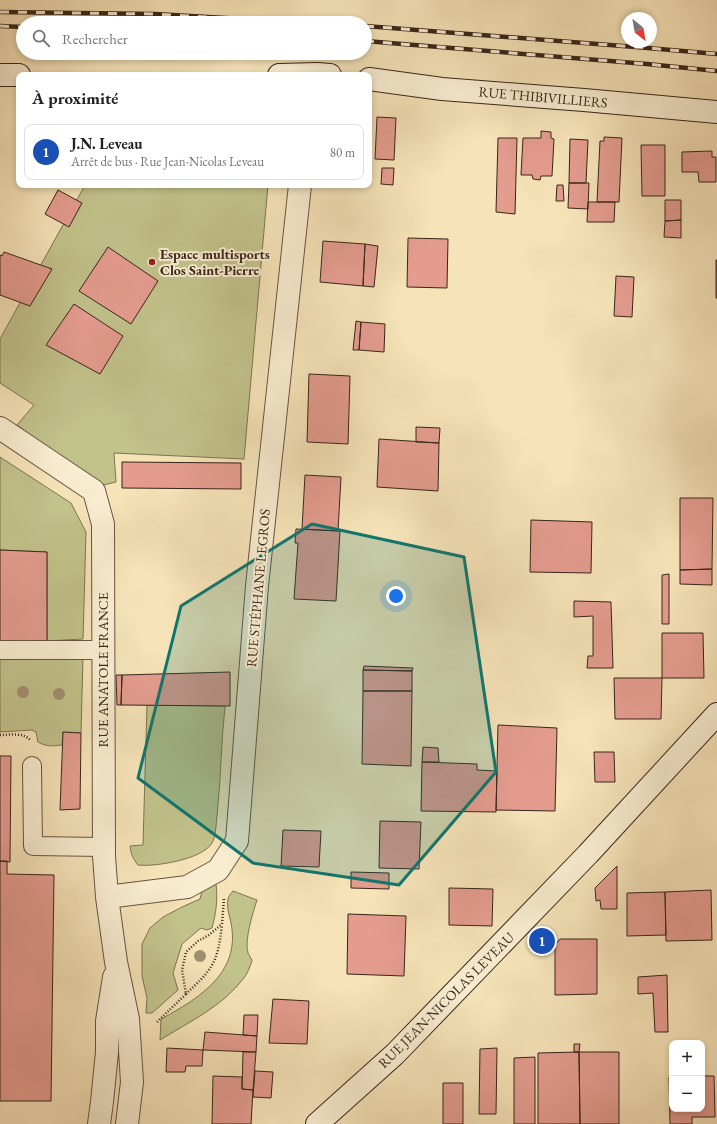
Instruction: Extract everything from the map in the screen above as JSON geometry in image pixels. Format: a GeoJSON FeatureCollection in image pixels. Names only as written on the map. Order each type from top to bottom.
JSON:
{"type":"FeatureCollection","features":[{"type":"Feature","properties":{"kind":"street"},"geometry":{"type":"LineString","coordinates":[[0,75],[16,75]]}},
{"type":"Feature","properties":{"kind":"street","name":"RUE THIBIVILLIERS"},"geometry":{"type":"LineString","coordinates":[[372,79],[442,89],[717,112]]}},
{"type":"Feature","properties":{"kind":"street","name":"RUE STÉPHANE LEGROS"},"geometry":{"type":"LineString","coordinates":[[107,897],[187,887],[218,870],[237,841],[257,586],[300,188]]}},
{"type":"Feature","properties":{"kind":"street","name":"RUE ANATOLE FRANCE"},"geometry":{"type":"LineString","coordinates":[[0,428],[94,491],[103,524],[103,847],[107,897],[116,962]]}},
{"type":"Feature","properties":{"kind":"street","name":"RUE JEAN-NICOLAS LEVEAU"},"geometry":{"type":"LineString","coordinates":[[317,1124],[401,1049],[588,854],[717,714]]}},
{"type":"Feature","properties":{"kind":"street"},"geometry":{"type":"LineString","coordinates":[[99,1124],[107,1052],[107,1021],[116,962]]}},
{"type":"Feature","properties":{"kind":"street"},"geometry":{"type":"LineString","coordinates":[[116,962],[128,1019],[132,1082],[127,1124]]}},
{"type":"Feature","properties":{"kind":"lane"},"geometry":{"type":"LineString","coordinates":[[0,650],[103,650]]}},
{"type":"Feature","properties":{"kind":"lane"},"geometry":{"type":"LineString","coordinates":[[32,766],[33,846],[103,847]]}},
{"type":"Feature","properties":{"kind":"path"},"geometry":{"type":"LineString","coordinates":[[0,735],[17,735]]}},
{"type":"Feature","properties":{"kind":"path"},"geometry":{"type":"LineString","coordinates":[[156,1023],[212,966],[217,954],[220,944],[225,884],[218,870]]}},
{"type":"Feature","properties":{"kind":"path"},"geometry":{"type":"LineString","coordinates":[[186,994],[182,970],[186,952],[198,941],[209,935],[222,924]]}},
{"type":"Feature","properties":{"kind":"highlighted area"},"geometry":{"type":"Polygon","coordinates":[[[312,524],[464,557],[496,772],[399,885],[253,863],[138,778],[181,606],[312,524]]]}},
{"type":"Feature","properties":{"kind":"green space","name":"Espace multisports Clos Saint-Pierre"},"geometry":{"type":"Polygon","coordinates":[[[83,188],[268,188],[244,459],[114,453],[116,482],[99,486],[17,425],[34,405],[0,383],[0,339],[83,188]]]}},
{"type":"Feature","properties":{"kind":"green space"},"geometry":{"type":"Polygon","coordinates":[[[0,457],[71,503],[86,532],[83,639],[47,641],[47,552],[0,550],[0,457]]]}},
{"type":"Feature","properties":{"kind":"green space"},"geometry":{"type":"Polygon","coordinates":[[[0,656],[83,656],[81,733],[63,732],[62,745],[52,746],[44,745],[38,742],[36,732],[32,730],[0,732],[0,656]]]}},
{"type":"Feature","properties":{"kind":"green space"},"geometry":{"type":"Polygon","coordinates":[[[147,705],[225,706],[216,830],[212,843],[207,849],[189,858],[156,865],[138,865],[132,856],[130,846],[143,845],[147,705]]]}},
{"type":"Feature","properties":{"kind":"green space"},"geometry":{"type":"Polygon","coordinates":[[[216,884],[217,895],[215,917],[212,928],[207,930],[201,928],[182,944],[173,973],[178,990],[152,1013],[146,1013],[147,998],[142,976],[142,944],[150,928],[163,917],[200,899],[202,891],[216,884]]]}},
{"type":"Feature","properties":{"kind":"green space"},"geometry":{"type":"Polygon","coordinates":[[[233,891],[257,900],[251,919],[247,941],[248,953],[252,961],[248,972],[236,988],[216,1005],[160,1040],[161,1019],[190,1002],[208,988],[222,972],[227,962],[231,952],[232,941],[228,899],[233,891]]]}},
{"type":"Feature","properties":{"kind":"building"},"geometry":{"type":"Polygon","coordinates":[[[377,117],[396,118],[394,160],[375,159],[377,117]]]}},
{"type":"Feature","properties":{"kind":"building"},"geometry":{"type":"Polygon","coordinates":[[[541,131],[551,132],[551,138],[554,139],[552,176],[541,176],[540,180],[533,179],[532,175],[521,175],[523,138],[541,138],[541,131]]]}},
{"type":"Feature","properties":{"kind":"building"},"geometry":{"type":"Polygon","coordinates":[[[604,137],[622,138],[619,202],[597,202],[600,141],[604,141],[604,137]]]}},
{"type":"Feature","properties":{"kind":"building"},"geometry":{"type":"Polygon","coordinates":[[[498,138],[517,138],[515,214],[496,212],[498,138]]]}},
{"type":"Feature","properties":{"kind":"building"},"geometry":{"type":"Polygon","coordinates":[[[570,139],[588,140],[586,183],[569,183],[570,139]]]}},
{"type":"Feature","properties":{"kind":"building"},"geometry":{"type":"Polygon","coordinates":[[[641,145],[665,145],[665,196],[642,196],[641,145]]]}},
{"type":"Feature","properties":{"kind":"building"},"geometry":{"type":"Polygon","coordinates":[[[712,151],[712,157],[716,157],[716,182],[699,182],[698,172],[682,172],[682,152],[712,151]]]}},
{"type":"Feature","properties":{"kind":"building"},"geometry":{"type":"Polygon","coordinates":[[[382,168],[394,168],[393,185],[381,184],[382,168]]]}},
{"type":"Feature","properties":{"kind":"building"},"geometry":{"type":"Polygon","coordinates":[[[569,183],[589,183],[588,209],[568,208],[569,183]]]}},
{"type":"Feature","properties":{"kind":"building"},"geometry":{"type":"Polygon","coordinates":[[[557,185],[563,185],[564,201],[556,201],[557,185]]]}},
{"type":"Feature","properties":{"kind":"building"},"geometry":{"type":"Polygon","coordinates":[[[58,190],[82,203],[69,227],[45,214],[58,190]]]}},
{"type":"Feature","properties":{"kind":"building"},"geometry":{"type":"Polygon","coordinates":[[[665,200],[681,200],[681,220],[665,221],[665,200]]]}},
{"type":"Feature","properties":{"kind":"building"},"geometry":{"type":"Polygon","coordinates":[[[588,202],[615,202],[614,222],[587,222],[588,202]]]}},
{"type":"Feature","properties":{"kind":"building"},"geometry":{"type":"Polygon","coordinates":[[[681,220],[681,238],[664,237],[665,221],[681,220]]]}},
{"type":"Feature","properties":{"kind":"building"},"geometry":{"type":"Polygon","coordinates":[[[408,238],[448,239],[447,288],[407,287],[408,238]]]}},
{"type":"Feature","properties":{"kind":"building"},"geometry":{"type":"Polygon","coordinates":[[[323,241],[365,244],[363,286],[320,282],[323,241]]]}},
{"type":"Feature","properties":{"kind":"building"},"geometry":{"type":"Polygon","coordinates":[[[365,244],[378,246],[374,287],[363,286],[365,244]]]}},
{"type":"Feature","properties":{"kind":"building"},"geometry":{"type":"Polygon","coordinates":[[[108,247],[158,281],[131,324],[79,291],[108,247]]]}},
{"type":"Feature","properties":{"kind":"building"},"geometry":{"type":"Polygon","coordinates":[[[4,252],[52,269],[30,306],[0,295],[0,255],[2,256],[4,252]]]}},
{"type":"Feature","properties":{"kind":"building"},"geometry":{"type":"Polygon","coordinates":[[[717,260],[717,298],[716,298],[717,260]]]}},
{"type":"Feature","properties":{"kind":"building"},"geometry":{"type":"Polygon","coordinates":[[[616,276],[634,277],[632,317],[614,316],[616,276]]]}},
{"type":"Feature","properties":{"kind":"building"},"geometry":{"type":"Polygon","coordinates":[[[74,304],[123,336],[100,374],[46,345],[74,304]]]}},
{"type":"Feature","properties":{"kind":"building"},"geometry":{"type":"Polygon","coordinates":[[[356,321],[361,322],[359,350],[353,350],[356,321]]]}},
{"type":"Feature","properties":{"kind":"building"},"geometry":{"type":"Polygon","coordinates":[[[361,322],[385,324],[384,352],[359,350],[361,322]]]}},
{"type":"Feature","properties":{"kind":"building"},"geometry":{"type":"Polygon","coordinates":[[[309,374],[350,376],[348,444],[307,442],[309,374]]]}},
{"type":"Feature","properties":{"kind":"building"},"geometry":{"type":"Polygon","coordinates":[[[416,427],[440,428],[439,443],[416,442],[416,427]]]}},
{"type":"Feature","properties":{"kind":"building"},"geometry":{"type":"Polygon","coordinates":[[[379,439],[439,443],[438,491],[377,487],[379,439]]]}},
{"type":"Feature","properties":{"kind":"building"},"geometry":{"type":"Polygon","coordinates":[[[122,462],[241,463],[241,489],[122,488],[122,462]]]}},
{"type":"Feature","properties":{"kind":"building"},"geometry":{"type":"Polygon","coordinates":[[[305,475],[341,477],[338,531],[302,529],[305,475]]]}},
{"type":"Feature","properties":{"kind":"building"},"geometry":{"type":"Polygon","coordinates":[[[680,498],[713,498],[712,569],[680,570],[680,498]]]}},
{"type":"Feature","properties":{"kind":"building"},"geometry":{"type":"Polygon","coordinates":[[[531,520],[592,522],[591,573],[530,572],[531,520]]]}},
{"type":"Feature","properties":{"kind":"building"},"geometry":{"type":"Polygon","coordinates":[[[296,529],[340,531],[336,601],[294,599],[298,543],[295,543],[296,529]]]}},
{"type":"Feature","properties":{"kind":"building"},"geometry":{"type":"Polygon","coordinates":[[[0,550],[47,552],[47,641],[0,641],[0,550]]]}},
{"type":"Feature","properties":{"kind":"building"},"geometry":{"type":"Polygon","coordinates":[[[712,569],[712,585],[680,584],[680,570],[712,569]]]}},
{"type":"Feature","properties":{"kind":"building"},"geometry":{"type":"Polygon","coordinates":[[[669,574],[669,624],[662,624],[662,575],[669,574]]]}},
{"type":"Feature","properties":{"kind":"building"},"geometry":{"type":"Polygon","coordinates":[[[574,601],[611,602],[613,668],[587,668],[588,656],[593,656],[593,616],[574,617],[574,601]]]}},
{"type":"Feature","properties":{"kind":"building"},"geometry":{"type":"Polygon","coordinates":[[[662,633],[703,633],[704,678],[662,678],[662,633]]]}},
{"type":"Feature","properties":{"kind":"building"},"geometry":{"type":"Polygon","coordinates":[[[364,666],[413,668],[412,671],[363,670],[364,666]]]}},
{"type":"Feature","properties":{"kind":"building"},"geometry":{"type":"Polygon","coordinates":[[[363,670],[412,671],[412,691],[363,691],[363,670]]]}},
{"type":"Feature","properties":{"kind":"building"},"geometry":{"type":"Polygon","coordinates":[[[230,672],[230,706],[121,705],[122,675],[230,672]]]}},
{"type":"Feature","properties":{"kind":"building"},"geometry":{"type":"Polygon","coordinates":[[[116,675],[122,675],[121,705],[117,705],[116,675]]]}},
{"type":"Feature","properties":{"kind":"building"},"geometry":{"type":"Polygon","coordinates":[[[614,678],[662,678],[661,719],[615,719],[614,678]]]}},
{"type":"Feature","properties":{"kind":"building"},"geometry":{"type":"Polygon","coordinates":[[[363,691],[412,691],[411,766],[362,764],[363,691]]]}},
{"type":"Feature","properties":{"kind":"building"},"geometry":{"type":"Polygon","coordinates":[[[498,725],[557,728],[555,811],[496,810],[498,725]]]}},
{"type":"Feature","properties":{"kind":"building"},"geometry":{"type":"Polygon","coordinates":[[[63,732],[81,733],[80,809],[60,810],[63,732]]]}},
{"type":"Feature","properties":{"kind":"building"},"geometry":{"type":"Polygon","coordinates":[[[423,747],[438,748],[439,762],[422,762],[423,747]]]}},
{"type":"Feature","properties":{"kind":"building"},"geometry":{"type":"Polygon","coordinates":[[[594,752],[614,752],[615,782],[595,782],[594,752]]]}},
{"type":"Feature","properties":{"kind":"building"},"geometry":{"type":"Polygon","coordinates":[[[0,756],[11,756],[10,862],[0,861],[0,756]]]}},
{"type":"Feature","properties":{"kind":"building"},"geometry":{"type":"Polygon","coordinates":[[[422,762],[477,764],[477,770],[497,771],[496,812],[421,811],[422,762]]]}},
{"type":"Feature","properties":{"kind":"building"},"geometry":{"type":"Polygon","coordinates":[[[380,821],[421,822],[419,869],[379,868],[380,821]]]}},
{"type":"Feature","properties":{"kind":"building"},"geometry":{"type":"Polygon","coordinates":[[[283,830],[321,831],[319,867],[281,866],[283,830]]]}},
{"type":"Feature","properties":{"kind":"building"},"geometry":{"type":"Polygon","coordinates":[[[0,861],[7,861],[7,874],[54,875],[51,1101],[0,1101],[0,861]]]}},
{"type":"Feature","properties":{"kind":"building"},"geometry":{"type":"Polygon","coordinates":[[[617,866],[617,909],[601,909],[600,900],[596,901],[595,888],[617,866]]]}},
{"type":"Feature","properties":{"kind":"building"},"geometry":{"type":"Polygon","coordinates":[[[351,872],[389,873],[389,889],[351,888],[351,872]]]}},
{"type":"Feature","properties":{"kind":"building"},"geometry":{"type":"Polygon","coordinates":[[[449,888],[493,889],[492,926],[449,925],[449,888]]]}},
{"type":"Feature","properties":{"kind":"building"},"geometry":{"type":"Polygon","coordinates":[[[711,890],[712,940],[666,941],[665,892],[711,890]]]}},
{"type":"Feature","properties":{"kind":"building"},"geometry":{"type":"Polygon","coordinates":[[[665,892],[666,935],[627,936],[627,893],[665,892]]]}},
{"type":"Feature","properties":{"kind":"building"},"geometry":{"type":"Polygon","coordinates":[[[348,914],[406,916],[404,976],[347,974],[348,914]]]}},
{"type":"Feature","properties":{"kind":"building"},"geometry":{"type":"Polygon","coordinates":[[[560,939],[597,939],[597,994],[555,995],[555,945],[560,939]]]}},
{"type":"Feature","properties":{"kind":"building"},"geometry":{"type":"Polygon","coordinates":[[[667,975],[668,1032],[655,1032],[653,993],[638,994],[638,977],[667,975]]]}},
{"type":"Feature","properties":{"kind":"building"},"geometry":{"type":"Polygon","coordinates":[[[273,999],[309,1001],[307,1044],[269,1043],[273,999]]]}},
{"type":"Feature","properties":{"kind":"building"},"geometry":{"type":"Polygon","coordinates":[[[244,1015],[258,1015],[257,1036],[243,1035],[244,1015]]]}},
{"type":"Feature","properties":{"kind":"building"},"geometry":{"type":"Polygon","coordinates":[[[205,1032],[257,1036],[256,1052],[203,1050],[205,1032]]]}},
{"type":"Feature","properties":{"kind":"building"},"geometry":{"type":"Polygon","coordinates":[[[574,1044],[580,1044],[579,1052],[574,1052],[574,1044]]]}},
{"type":"Feature","properties":{"kind":"building"},"geometry":{"type":"Polygon","coordinates":[[[167,1048],[203,1050],[202,1066],[186,1066],[185,1072],[166,1072],[167,1048]]]}},
{"type":"Feature","properties":{"kind":"building"},"geometry":{"type":"Polygon","coordinates":[[[497,1048],[496,1114],[479,1114],[480,1049],[497,1048]]]}},
{"type":"Feature","properties":{"kind":"building"},"geometry":{"type":"Polygon","coordinates":[[[243,1052],[256,1052],[253,1090],[242,1089],[243,1052]]]}},
{"type":"Feature","properties":{"kind":"building"},"geometry":{"type":"Polygon","coordinates":[[[579,1052],[619,1052],[619,1124],[580,1124],[579,1052]]]}},
{"type":"Feature","properties":{"kind":"building"},"geometry":{"type":"Polygon","coordinates":[[[579,1052],[580,1124],[538,1124],[538,1053],[579,1052]]]}},
{"type":"Feature","properties":{"kind":"building"},"geometry":{"type":"Polygon","coordinates":[[[535,1057],[535,1124],[514,1124],[514,1058],[535,1057]]]}},
{"type":"Feature","properties":{"kind":"building"},"geometry":{"type":"Polygon","coordinates":[[[255,1071],[273,1072],[271,1098],[253,1097],[255,1071]]]}},
{"type":"Feature","properties":{"kind":"building"},"geometry":{"type":"Polygon","coordinates":[[[213,1076],[242,1077],[242,1089],[253,1090],[251,1124],[212,1124],[213,1076]]]}},
{"type":"Feature","properties":{"kind":"building"},"geometry":{"type":"Polygon","coordinates":[[[705,1076],[714,1076],[715,1117],[692,1117],[692,1124],[670,1124],[670,1112],[705,1112],[705,1076]]]}},
{"type":"Feature","properties":{"kind":"building"},"geometry":{"type":"Polygon","coordinates":[[[443,1083],[463,1083],[463,1124],[443,1124],[443,1083]]]}},
{"type":"Feature","properties":{"kind":"railway"},"geometry":{"type":"LineString","coordinates":[[0,12],[155,14],[191,16]]}},
{"type":"Feature","properties":{"kind":"railway"},"geometry":{"type":"LineString","coordinates":[[0,26],[16,27]]}},
{"type":"Feature","properties":{"kind":"railway"},"geometry":{"type":"LineString","coordinates":[[372,27],[717,54]]}},
{"type":"Feature","properties":{"kind":"railway"},"geometry":{"type":"LineString","coordinates":[[372,42],[717,71]]}},
{"type":"Feature","properties":{"kind":"place","name":"Espace multisports Clos Saint-Pierre"},"geometry":{"type":"Point","coordinates":[152,262]}},
{"type":"Feature","properties":{"kind":"place","name":"J.N. Leveau"},"geometry":{"type":"Point","coordinates":[542,941]}}]}
